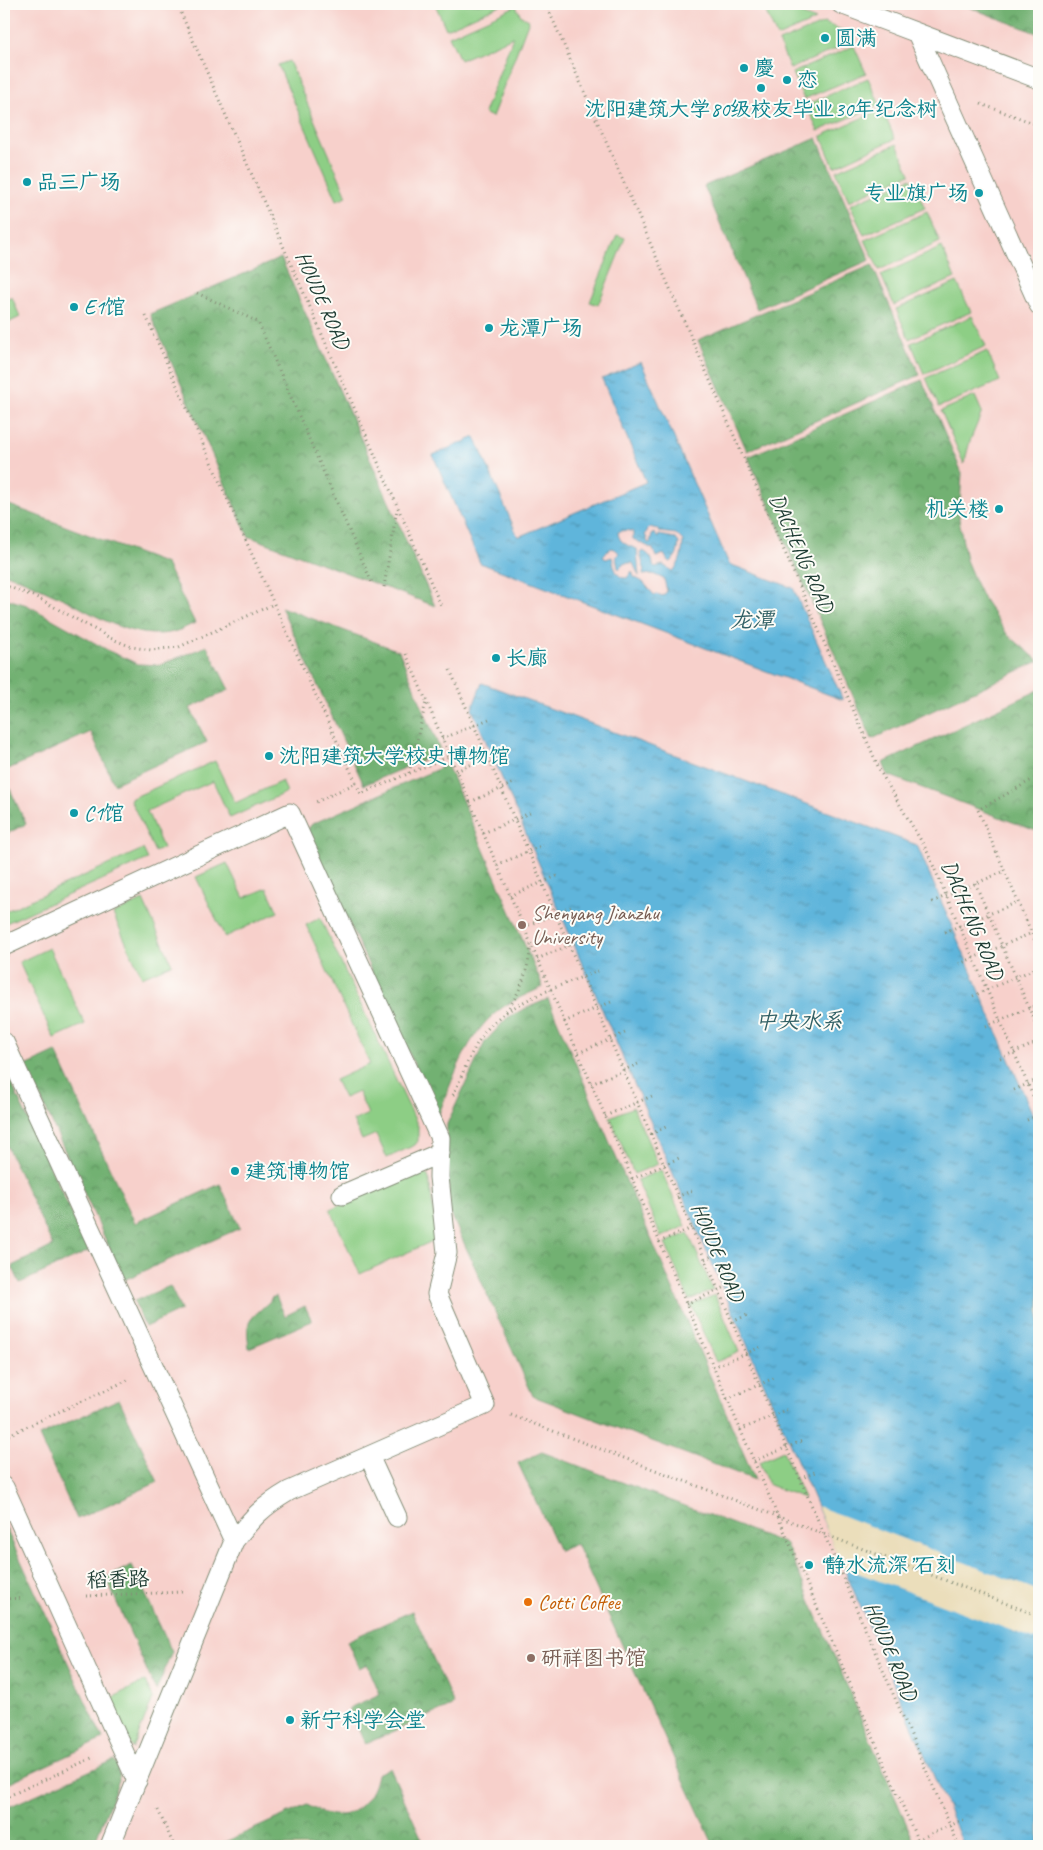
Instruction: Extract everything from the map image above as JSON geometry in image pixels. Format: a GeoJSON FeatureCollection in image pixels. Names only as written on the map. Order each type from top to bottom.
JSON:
{"type":"FeatureCollection","features":[{"type":"Feature","properties":{"kind":"lane"},"geometry":{"type":"LineString","coordinates":[[841,4],[1039,79]]}},
{"type":"Feature","properties":{"kind":"lane"},"geometry":{"type":"LineString","coordinates":[[917,33],[1039,305]]}},
{"type":"Feature","properties":{"kind":"lane"},"geometry":{"type":"LineString","coordinates":[[4,946],[290,813],[440,1146],[438,1176],[448,1253],[437,1294],[485,1405],[289,1491],[268,1504],[250,1520],[234,1541],[110,1846]]}},
{"type":"Feature","properties":{"kind":"lane"},"geometry":{"type":"LineString","coordinates":[[4,1042],[153,1369],[234,1541]]}},
{"type":"Feature","properties":{"kind":"lane"},"geometry":{"type":"LineString","coordinates":[[342,1195],[440,1146]]}},
{"type":"Feature","properties":{"kind":"lane"},"geometry":{"type":"LineString","coordinates":[[369,1456],[396,1517]]}},
{"type":"Feature","properties":{"kind":"lane"},"geometry":{"type":"LineString","coordinates":[[4,1487],[137,1782]]}},
{"type":"Feature","properties":{"kind":"path","name":"HOUDE ROAD"},"geometry":{"type":"LineString","coordinates":[[177,4],[442,608]]}},
{"type":"Feature","properties":{"kind":"path","name":"DACHENG ROAD"},"geometry":{"type":"LineString","coordinates":[[546,4],[881,773],[926,849],[1039,1110]]}},
{"type":"Feature","properties":{"kind":"path"},"geometry":{"type":"LineString","coordinates":[[197,293],[258,322],[372,583]]}},
{"type":"Feature","properties":{"kind":"path"},"geometry":{"type":"LineString","coordinates":[[146,316],[361,794],[449,756]]}},
{"type":"Feature","properties":{"kind":"path"},"geometry":{"type":"LineString","coordinates":[[384,587],[397,507]]}},
{"type":"Feature","properties":{"kind":"path"},"geometry":{"type":"LineString","coordinates":[[4,585],[38,598],[110,638],[132,647],[151,650],[167,650],[179,647],[274,604]]}},
{"type":"Feature","properties":{"kind":"path"},"geometry":{"type":"LineString","coordinates":[[406,654],[920,1846]]}},
{"type":"Feature","properties":{"kind":"path","name":"HOUDE ROAD"},"geometry":{"type":"LineString","coordinates":[[450,670],[959,1846]]}},
{"type":"Feature","properties":{"kind":"path"},"geometry":{"type":"LineString","coordinates":[[408,774],[426,702]]}},
{"type":"Feature","properties":{"kind":"path"},"geometry":{"type":"LineString","coordinates":[[442,740],[489,719]]}},
{"type":"Feature","properties":{"kind":"path"},"geometry":{"type":"LineString","coordinates":[[456,771],[503,751]]}},
{"type":"Feature","properties":{"kind":"path"},"geometry":{"type":"LineString","coordinates":[[1039,776],[978,810],[1039,950]]}},
{"type":"Feature","properties":{"kind":"path"},"geometry":{"type":"LineString","coordinates":[[470,802],[516,782]]}},
{"type":"Feature","properties":{"kind":"path"},"geometry":{"type":"LineString","coordinates":[[290,813],[356,783]]}},
{"type":"Feature","properties":{"kind":"path"},"geometry":{"type":"LineString","coordinates":[[483,834],[530,813]]}},
{"type":"Feature","properties":{"kind":"path"},"geometry":{"type":"LineString","coordinates":[[497,865],[543,845]]}},
{"type":"Feature","properties":{"kind":"path"},"geometry":{"type":"LineString","coordinates":[[932,902],[1005,871]]}},
{"type":"Feature","properties":{"kind":"path"},"geometry":{"type":"LineString","coordinates":[[510,896],[557,876]]}},
{"type":"Feature","properties":{"kind":"path"},"geometry":{"type":"LineString","coordinates":[[976,884],[1039,1031]]}},
{"type":"Feature","properties":{"kind":"path"},"geometry":{"type":"LineString","coordinates":[[946,932],[1018,902]]}},
{"type":"Feature","properties":{"kind":"path"},"geometry":{"type":"LineString","coordinates":[[524,927],[571,908]]}},
{"type":"Feature","properties":{"kind":"path"},"geometry":{"type":"LineString","coordinates":[[959,964],[1032,933]]}},
{"type":"Feature","properties":{"kind":"path"},"geometry":{"type":"LineString","coordinates":[[537,959],[584,939]]}},
{"type":"Feature","properties":{"kind":"path"},"geometry":{"type":"LineString","coordinates":[[440,1146],[442,1120],[470,1056],[490,1026],[511,1004],[529,960],[531,945]]}},
{"type":"Feature","properties":{"kind":"path"},"geometry":{"type":"LineString","coordinates":[[973,996],[1039,967]]}},
{"type":"Feature","properties":{"kind":"path"},"geometry":{"type":"LineString","coordinates":[[504,1013],[551,990],[598,971]]}},
{"type":"Feature","properties":{"kind":"path"},"geometry":{"type":"LineString","coordinates":[[564,1022],[611,1002]]}},
{"type":"Feature","properties":{"kind":"path"},"geometry":{"type":"LineString","coordinates":[[986,1026],[1039,1004]]}},
{"type":"Feature","properties":{"kind":"path"},"geometry":{"type":"LineString","coordinates":[[578,1053],[625,1033]]}},
{"type":"Feature","properties":{"kind":"path"},"geometry":{"type":"LineString","coordinates":[[1000,1058],[1039,1042]]}},
{"type":"Feature","properties":{"kind":"path"},"geometry":{"type":"LineString","coordinates":[[591,1084],[638,1064]]}},
{"type":"Feature","properties":{"kind":"path"},"geometry":{"type":"LineString","coordinates":[[1014,1090],[1039,1079]]}},
{"type":"Feature","properties":{"kind":"path"},"geometry":{"type":"LineString","coordinates":[[605,1116],[652,1096]]}},
{"type":"Feature","properties":{"kind":"path"},"geometry":{"type":"LineString","coordinates":[[1027,1120],[1039,1115]]}},
{"type":"Feature","properties":{"kind":"path"},"geometry":{"type":"LineString","coordinates":[[651,1134],[666,1127]]}},
{"type":"Feature","properties":{"kind":"path"},"geometry":{"type":"LineString","coordinates":[[632,1179],[679,1158]]}},
{"type":"Feature","properties":{"kind":"path"},"geometry":{"type":"LineString","coordinates":[[677,1197],[693,1190]]}},
{"type":"Feature","properties":{"kind":"path"},"geometry":{"type":"LineString","coordinates":[[659,1242],[706,1222]]}},
{"type":"Feature","properties":{"kind":"path"},"geometry":{"type":"LineString","coordinates":[[705,1259],[720,1253]]}},
{"type":"Feature","properties":{"kind":"path"},"geometry":{"type":"LineString","coordinates":[[686,1304],[733,1284]]}},
{"type":"Feature","properties":{"kind":"path"},"geometry":{"type":"LineString","coordinates":[[732,1322],[747,1315]]}},
{"type":"Feature","properties":{"kind":"path"},"geometry":{"type":"LineString","coordinates":[[713,1367],[761,1346]]}},
{"type":"Feature","properties":{"kind":"path"},"geometry":{"type":"LineString","coordinates":[[4,1437],[153,1369]]}},
{"type":"Feature","properties":{"kind":"path"},"geometry":{"type":"LineString","coordinates":[[727,1398],[774,1378]]}},
{"type":"Feature","properties":{"kind":"path"},"geometry":{"type":"LineString","coordinates":[[485,1405],[1039,1616]]}},
{"type":"Feature","properties":{"kind":"path"},"geometry":{"type":"LineString","coordinates":[[740,1430],[788,1409]]}},
{"type":"Feature","properties":{"kind":"path"},"geometry":{"type":"LineString","coordinates":[[754,1461],[802,1441]]}},
{"type":"Feature","properties":{"kind":"path"},"geometry":{"type":"LineString","coordinates":[[800,1479],[815,1472]]}},
{"type":"Feature","properties":{"kind":"path","name":"稻香路"},"geometry":{"type":"LineString","coordinates":[[4,1599],[214,1590]]}},
{"type":"Feature","properties":{"kind":"path"},"geometry":{"type":"LineString","coordinates":[[4,1798],[120,1745]]}},
{"type":"Feature","properties":{"kind":"path"},"geometry":{"type":"LineString","coordinates":[[917,1840],[965,1819]]}},
{"type":"Feature","properties":{"kind":"shaded area","name":"Shenyang Jianzhu University"},"geometry":{"type":"Polygon","coordinates":[[[4,4],[1039,4],[1039,1846],[4,1846],[4,4]]]}},
{"type":"Feature","properties":{"kind":"green space"},"geometry":{"type":"Polygon","coordinates":[[[435,4],[503,4],[446,29],[435,4]]]}},
{"type":"Feature","properties":{"kind":"green space"},"geometry":{"type":"Polygon","coordinates":[[[961,4],[1039,4],[1039,34],[961,4]]]}},
{"type":"Feature","properties":{"kind":"green space"},"geometry":{"type":"Polygon","coordinates":[[[777,5],[816,20],[777,37],[765,10],[777,5]]]}},
{"type":"Feature","properties":{"kind":"green space"},"geometry":{"type":"Polygon","coordinates":[[[516,6],[521,16],[529,20],[492,117],[484,113],[513,37],[460,60],[449,36],[516,6]]]}},
{"type":"Feature","properties":{"kind":"green space"},"geometry":{"type":"Polygon","coordinates":[[[824,23],[847,32],[852,42],[790,69],[779,42],[824,23]]]}},
{"type":"Feature","properties":{"kind":"green space"},"geometry":{"type":"Polygon","coordinates":[[[854,46],[866,73],[804,99],[792,73],[854,46]]]}},
{"type":"Feature","properties":{"kind":"green space"},"geometry":{"type":"Polygon","coordinates":[[[289,61],[347,196],[337,200],[278,65],[289,61]]]}},
{"type":"Feature","properties":{"kind":"green space"},"geometry":{"type":"Polygon","coordinates":[[[868,78],[880,105],[818,131],[806,105],[868,78]]]}},
{"type":"Feature","properties":{"kind":"green space"},"geometry":{"type":"Polygon","coordinates":[[[882,109],[895,139],[834,167],[821,136],[882,109]]]}},
{"type":"Feature","properties":{"kind":"green space"},"geometry":{"type":"Polygon","coordinates":[[[817,138],[870,260],[757,309],[704,186],[817,138]]]}},
{"type":"Feature","properties":{"kind":"green space"},"geometry":{"type":"Polygon","coordinates":[[[897,144],[910,174],[849,201],[836,171],[897,144]]]}},
{"type":"Feature","properties":{"kind":"green space"},"geometry":{"type":"Polygon","coordinates":[[[911,178],[925,208],[864,235],[850,205],[911,178]]]}},
{"type":"Feature","properties":{"kind":"green space"},"geometry":{"type":"Polygon","coordinates":[[[927,212],[940,242],[879,270],[865,240],[927,212]]]}},
{"type":"Feature","properties":{"kind":"green space"},"geometry":{"type":"Polygon","coordinates":[[[617,235],[625,238],[598,305],[590,302],[617,235]]]}},
{"type":"Feature","properties":{"kind":"green space"},"geometry":{"type":"Polygon","coordinates":[[[942,247],[955,278],[894,305],[881,275],[942,247]]]}},
{"type":"Feature","properties":{"kind":"green space"},"geometry":{"type":"Polygon","coordinates":[[[281,258],[435,606],[248,536],[150,314],[281,258]]]}},
{"type":"Feature","properties":{"kind":"green space"},"geometry":{"type":"Polygon","coordinates":[[[872,265],[920,375],[747,451],[698,340],[872,265]]]}},
{"type":"Feature","properties":{"kind":"green space"},"geometry":{"type":"Polygon","coordinates":[[[957,282],[971,312],[909,339],[896,309],[957,282]]]}},
{"type":"Feature","properties":{"kind":"green space"},"geometry":{"type":"Polygon","coordinates":[[[12,297],[20,317],[4,325],[4,301],[12,297]]]}},
{"type":"Feature","properties":{"kind":"green space"},"geometry":{"type":"Polygon","coordinates":[[[972,316],[986,346],[924,374],[911,343],[972,316]]]}},
{"type":"Feature","properties":{"kind":"green space"},"geometry":{"type":"Polygon","coordinates":[[[987,351],[1000,381],[939,407],[926,378],[987,351]]]}},
{"type":"Feature","properties":{"kind":"green space"},"geometry":{"type":"Polygon","coordinates":[[[922,380],[962,473],[959,519],[966,560],[983,598],[1007,634],[1039,661],[872,739],[748,457],[922,380]]]}},
{"type":"Feature","properties":{"kind":"green space"},"geometry":{"type":"Polygon","coordinates":[[[975,396],[982,412],[970,441],[964,464],[941,411],[975,396]]]}},
{"type":"Feature","properties":{"kind":"green space"},"geometry":{"type":"Polygon","coordinates":[[[4,503],[166,564],[195,623],[174,632],[160,634],[132,631],[105,621],[68,601],[4,573],[4,503]]]}},
{"type":"Feature","properties":{"kind":"green space"},"geometry":{"type":"Polygon","coordinates":[[[4,598],[27,605],[111,652],[138,664],[160,665],[207,646],[229,690],[190,708],[207,742],[114,784],[91,732],[4,771],[4,598]]]}},
{"type":"Feature","properties":{"kind":"green space"},"geometry":{"type":"Polygon","coordinates":[[[281,607],[399,651],[441,752],[364,785],[281,607]]]}},
{"type":"Feature","properties":{"kind":"green space"},"geometry":{"type":"Polygon","coordinates":[[[1039,690],[1039,832],[888,775],[883,763],[1039,690]]]}},
{"type":"Feature","properties":{"kind":"green space"},"geometry":{"type":"Polygon","coordinates":[[[215,761],[235,803],[282,781],[287,792],[230,818],[213,781],[147,811],[163,848],[155,852],[130,799],[215,761]]]}},
{"type":"Feature","properties":{"kind":"green space"},"geometry":{"type":"Polygon","coordinates":[[[447,765],[543,987],[504,1006],[478,1032],[462,1058],[438,1116],[309,836],[308,829],[312,824],[447,765]]]}},
{"type":"Feature","properties":{"kind":"green space"},"geometry":{"type":"Polygon","coordinates":[[[4,776],[26,824],[4,835],[4,776]]]}},
{"type":"Feature","properties":{"kind":"green space"},"geometry":{"type":"Polygon","coordinates":[[[143,849],[148,859],[4,924],[4,912],[143,849]]]}},
{"type":"Feature","properties":{"kind":"green space"},"geometry":{"type":"Polygon","coordinates":[[[227,863],[244,898],[267,888],[278,912],[225,937],[196,877],[227,863]]]}},
{"type":"Feature","properties":{"kind":"green space"},"geometry":{"type":"Polygon","coordinates":[[[143,900],[172,964],[142,977],[113,914],[143,900]]]}},
{"type":"Feature","properties":{"kind":"green space"},"geometry":{"type":"Polygon","coordinates":[[[320,918],[418,1126],[418,1141],[415,1145],[387,1158],[376,1134],[362,1140],[353,1121],[368,1114],[358,1092],[344,1098],[335,1080],[370,1064],[306,925],[320,918]]]}},
{"type":"Feature","properties":{"kind":"green space"},"geometry":{"type":"Polygon","coordinates":[[[49,948],[85,1024],[54,1038],[19,962],[49,948]]]}},
{"type":"Feature","properties":{"kind":"green space"},"geometry":{"type":"Polygon","coordinates":[[[548,999],[755,1480],[533,1396],[450,1212],[446,1146],[447,1124],[485,1042],[507,1018],[548,999]]]}},
{"type":"Feature","properties":{"kind":"green space"},"geometry":{"type":"Polygon","coordinates":[[[56,1052],[135,1223],[220,1184],[240,1228],[124,1280],[26,1066],[56,1052]]]}},
{"type":"Feature","properties":{"kind":"green space"},"geometry":{"type":"Polygon","coordinates":[[[7,1074],[89,1251],[20,1283],[12,1266],[53,1246],[4,1140],[4,1076],[7,1074]]]}},
{"type":"Feature","properties":{"kind":"green space"},"geometry":{"type":"Polygon","coordinates":[[[633,1107],[658,1164],[634,1174],[610,1117],[633,1107]]]}},
{"type":"Feature","properties":{"kind":"green space"},"geometry":{"type":"Polygon","coordinates":[[[661,1170],[686,1226],[661,1237],[637,1180],[661,1170]]]}},
{"type":"Feature","properties":{"kind":"green space"},"geometry":{"type":"Polygon","coordinates":[[[421,1172],[428,1176],[429,1179],[437,1239],[360,1274],[330,1209],[421,1172]]]}},
{"type":"Feature","properties":{"kind":"green space"},"geometry":{"type":"Polygon","coordinates":[[[688,1233],[713,1290],[689,1300],[665,1243],[688,1233]]]}},
{"type":"Feature","properties":{"kind":"green space"},"geometry":{"type":"Polygon","coordinates":[[[170,1286],[181,1310],[145,1327],[134,1301],[170,1286]]]}},
{"type":"Feature","properties":{"kind":"green space"},"geometry":{"type":"Polygon","coordinates":[[[715,1295],[739,1352],[716,1362],[691,1305],[715,1295]]]}},
{"type":"Feature","properties":{"kind":"green space"},"geometry":{"type":"Polygon","coordinates":[[[276,1296],[285,1316],[305,1306],[312,1321],[249,1348],[248,1325],[250,1321],[271,1298],[276,1296]]]}},
{"type":"Feature","properties":{"kind":"green space"},"geometry":{"type":"Polygon","coordinates":[[[119,1399],[158,1482],[77,1519],[39,1436],[119,1399]]]}},
{"type":"Feature","properties":{"kind":"green space"},"geometry":{"type":"Polygon","coordinates":[[[783,1451],[804,1498],[769,1485],[759,1462],[783,1451]]]}},
{"type":"Feature","properties":{"kind":"green space"},"geometry":{"type":"Polygon","coordinates":[[[542,1452],[786,1544],[916,1846],[714,1846],[576,1544],[559,1551],[518,1463],[542,1452]]]}},
{"type":"Feature","properties":{"kind":"green space"},"geometry":{"type":"Polygon","coordinates":[[[4,1524],[103,1739],[4,1785],[4,1524]]]}},
{"type":"Feature","properties":{"kind":"green space"},"geometry":{"type":"Polygon","coordinates":[[[132,1565],[172,1652],[156,1691],[106,1578],[132,1565]]]}},
{"type":"Feature","properties":{"kind":"green space"},"geometry":{"type":"Polygon","coordinates":[[[412,1611],[454,1705],[365,1744],[349,1708],[380,1694],[367,1664],[359,1668],[347,1641],[412,1611]]]}},
{"type":"Feature","properties":{"kind":"green space"},"geometry":{"type":"Polygon","coordinates":[[[145,1681],[153,1698],[133,1749],[110,1699],[145,1681]]]}},
{"type":"Feature","properties":{"kind":"green space"},"geometry":{"type":"Polygon","coordinates":[[[114,1760],[118,1767],[119,1780],[93,1846],[4,1846],[4,1809],[114,1760]]]}},
{"type":"Feature","properties":{"kind":"green space"},"geometry":{"type":"Polygon","coordinates":[[[390,1768],[425,1846],[216,1846],[307,1805],[333,1815],[350,1813],[363,1804],[368,1797],[377,1774],[390,1768]]]}},
{"type":"Feature","properties":{"kind":"water","name":"龙潭"},"geometry":{"type":"Polygon","coordinates":[[[641,362],[729,564],[793,588],[843,700],[480,563],[433,455],[475,437],[518,537],[646,482],[602,379],[641,362]],[[650,527],[645,534],[648,543],[650,543],[654,533],[658,538],[659,535],[675,538],[679,543],[677,554],[671,562],[668,561],[664,554],[656,557],[653,549],[633,539],[633,532],[628,531],[618,532],[618,535],[624,543],[637,549],[639,576],[633,563],[625,563],[618,568],[616,557],[619,553],[615,549],[610,548],[603,557],[606,559],[612,557],[616,571],[623,578],[627,578],[632,571],[634,577],[643,582],[654,595],[663,596],[667,591],[664,579],[653,574],[643,575],[644,568],[640,553],[643,551],[649,555],[655,567],[663,565],[672,571],[677,566],[680,558],[683,541],[676,534],[659,532],[657,529],[650,527]]]}},
{"type":"Feature","properties":{"kind":"water","name":"中央水系"},"geometry":{"type":"Polygon","coordinates":[[[482,683],[917,845],[1039,1129],[1039,1846],[964,1846],[472,709],[482,683]]]}},
{"type":"Feature","properties":{"kind":"pier"},"geometry":{"type":"Polygon","coordinates":[[[817,1506],[1039,1591],[1039,1641],[842,1567],[817,1506]]]}},
{"type":"Feature","properties":{"kind":"place","name":"圆满"},"geometry":{"type":"Point","coordinates":[825,38]}},
{"type":"Feature","properties":{"kind":"place","name":"慶"},"geometry":{"type":"Point","coordinates":[744,68]}},
{"type":"Feature","properties":{"kind":"place","name":"恋"},"geometry":{"type":"Point","coordinates":[787,80]}},
{"type":"Feature","properties":{"kind":"place","name":"沈阳建筑大学80级校友毕业30年纪念树"},"geometry":{"type":"Point","coordinates":[761,88]}},
{"type":"Feature","properties":{"kind":"place","name":"品三广场"},"geometry":{"type":"Point","coordinates":[27,182]}},
{"type":"Feature","properties":{"kind":"place","name":"专业旗广场"},"geometry":{"type":"Point","coordinates":[979,193]}},
{"type":"Feature","properties":{"kind":"place","name":"E1馆"},"geometry":{"type":"Point","coordinates":[74,307]}},
{"type":"Feature","properties":{"kind":"place","name":"龙潭广场"},"geometry":{"type":"Point","coordinates":[489,328]}},
{"type":"Feature","properties":{"kind":"place","name":"机关楼"},"geometry":{"type":"Point","coordinates":[999,509]}},
{"type":"Feature","properties":{"kind":"place","name":"长廊"},"geometry":{"type":"Point","coordinates":[496,658]}},
{"type":"Feature","properties":{"kind":"place","name":"沈阳建筑大学校史博物馆"},"geometry":{"type":"Point","coordinates":[269,756]}},
{"type":"Feature","properties":{"kind":"place","name":"C1馆"},"geometry":{"type":"Point","coordinates":[74,813]}},
{"type":"Feature","properties":{"kind":"place","name":"Shenyang Jianzhu University"},"geometry":{"type":"Point","coordinates":[522,925]}},
{"type":"Feature","properties":{"kind":"place","name":"建筑博物馆"},"geometry":{"type":"Point","coordinates":[235,1171]}},
{"type":"Feature","properties":{"kind":"place","name":"“静水流深”石刻"},"geometry":{"type":"Point","coordinates":[809,1565]}},
{"type":"Feature","properties":{"kind":"place","name":"Cotti Coffee"},"geometry":{"type":"Point","coordinates":[528,1602]}},
{"type":"Feature","properties":{"kind":"place","name":"研祥图书馆"},"geometry":{"type":"Point","coordinates":[531,1658]}},
{"type":"Feature","properties":{"kind":"place","name":"新宁科学会堂"},"geometry":{"type":"Point","coordinates":[290,1720]}}]}
